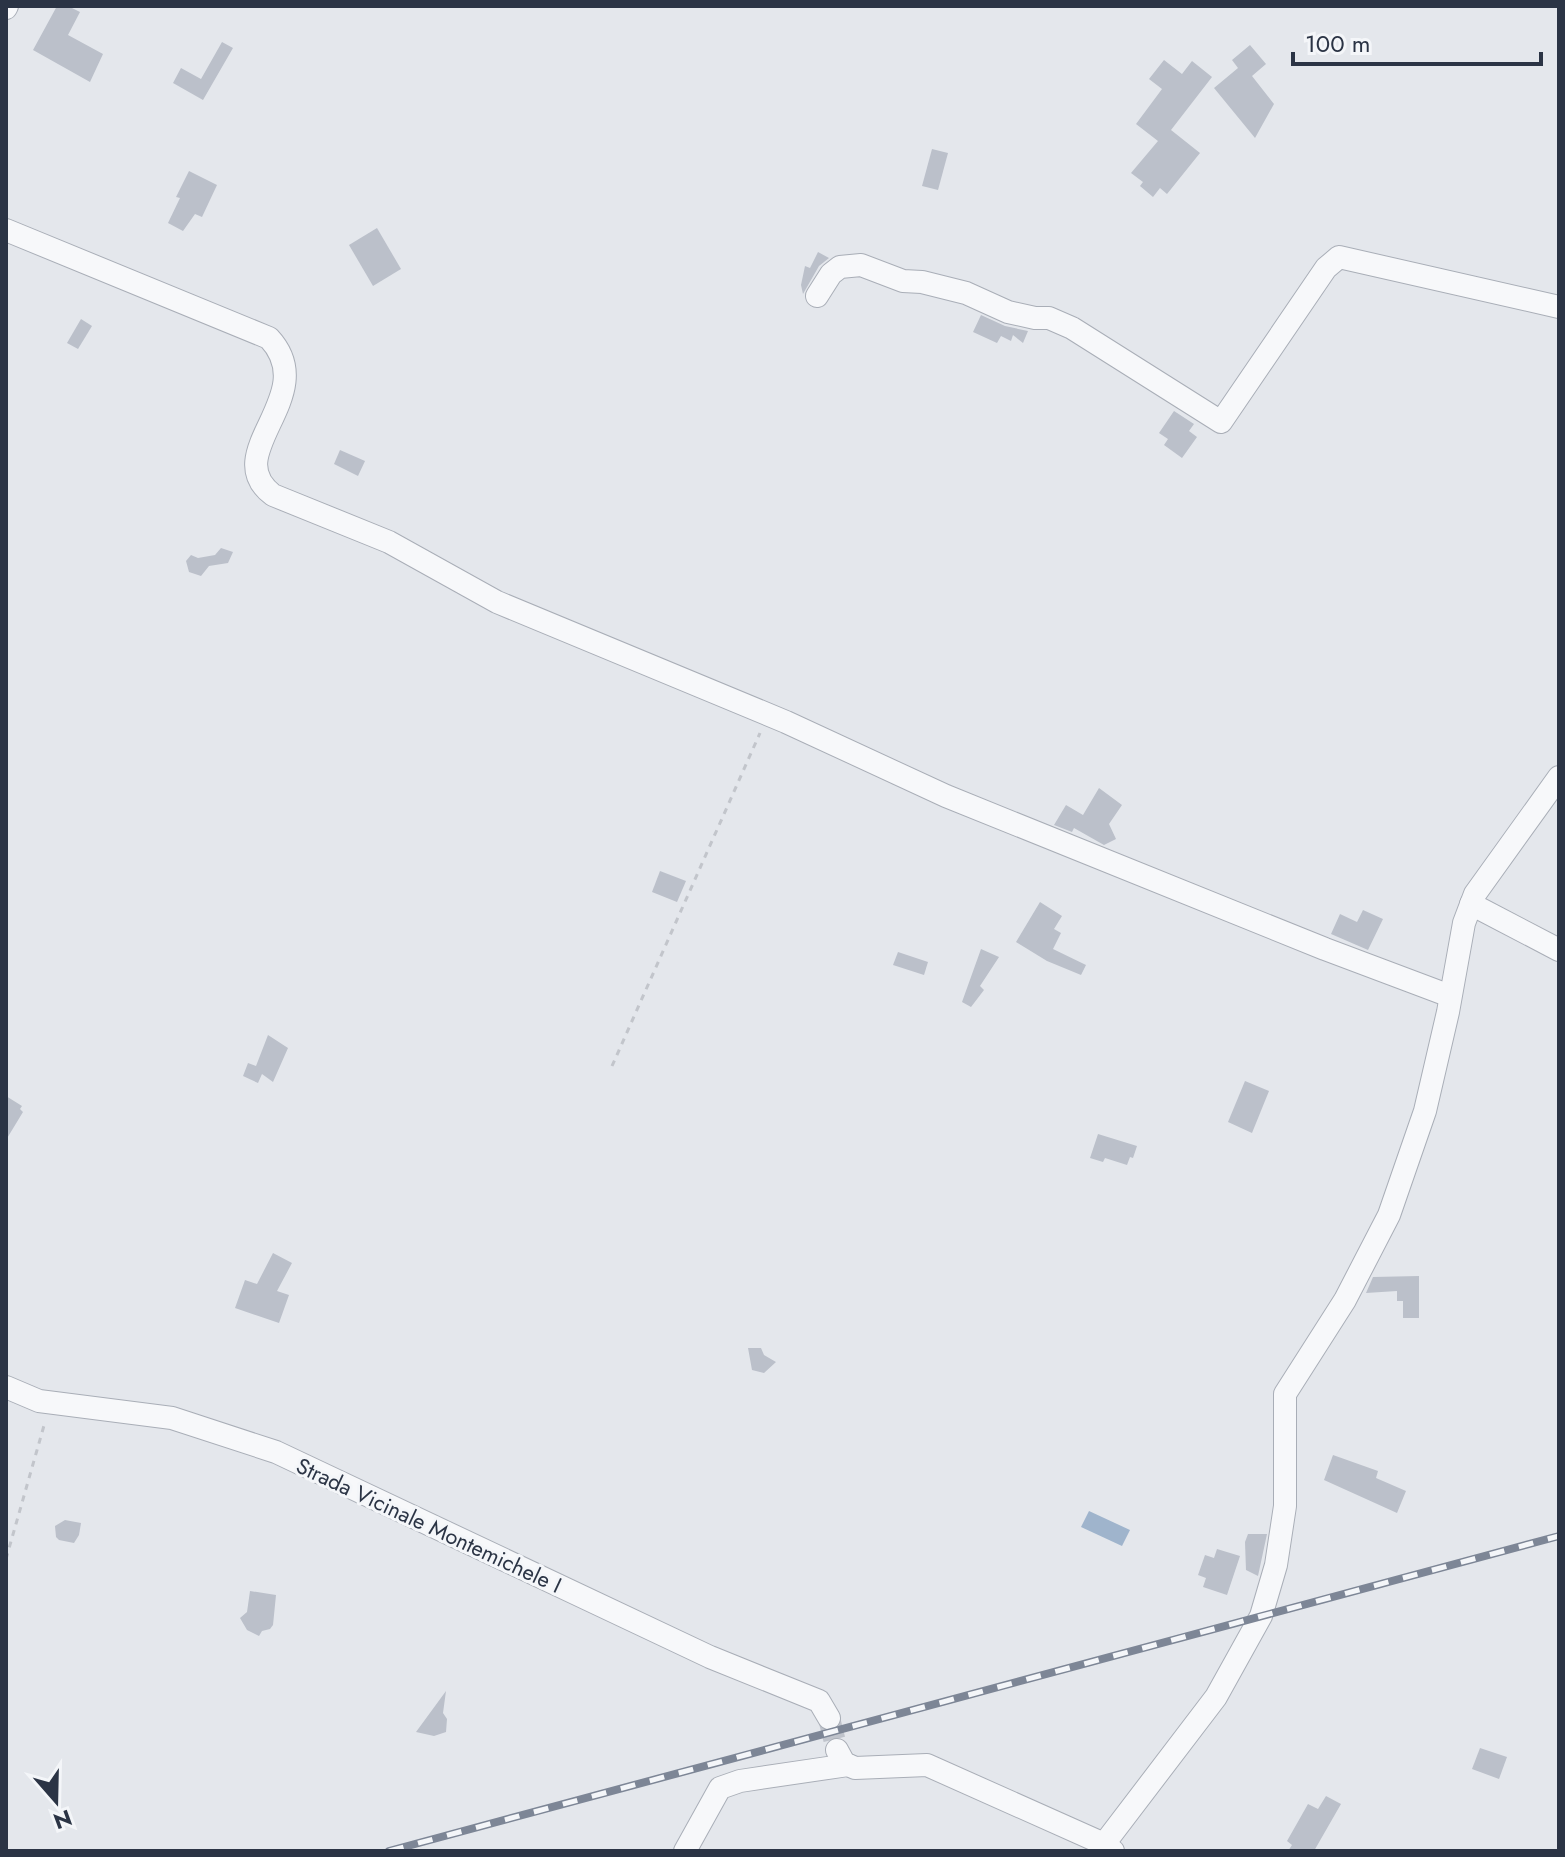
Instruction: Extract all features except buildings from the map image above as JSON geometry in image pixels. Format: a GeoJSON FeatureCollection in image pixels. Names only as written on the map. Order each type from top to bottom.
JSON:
{"type":"FeatureCollection","features":[{"type":"Feature","properties":{"kind":"street"},"geometry":{"type":"LineString","coordinates":[[6,230],[269,338],[280,351],[286,366],[285,383],[256,455],[261,486],[273,495],[389,542],[497,602],[768,715],[946,796],[1325,949],[1450,996]]}},
{"type":"Feature","properties":{"kind":"street"},"geometry":{"type":"LineString","coordinates":[[817,296],[831,274],[840,267],[855,264],[903,281],[922,282],[966,293],[1022,316],[1049,318],[1072,328],[1221,422],[1326,268],[1339,257],[1559,307]]}},
{"type":"Feature","properties":{"kind":"street"},"geometry":{"type":"LineString","coordinates":[[685,1851],[720,1788],[843,1758],[855,1768],[887,1764],[927,1765],[1108,1847],[1216,1697],[1261,1616],[1276,1565],[1285,1506],[1285,1394],[1345,1300],[1389,1215],[1425,1111],[1464,923],[1471,904],[1484,879],[1559,777]]}},
{"type":"Feature","properties":{"kind":"street"},"geometry":{"type":"LineString","coordinates":[[1471,904],[1559,950]]}},
{"type":"Feature","properties":{"kind":"street","name":"Strada Vicinale Montemichele I"},"geometry":{"type":"LineString","coordinates":[[6,1387],[39,1401],[172,1418],[276,1452],[710,1657],[819,1701],[829,1718]]}},
{"type":"Feature","properties":{"kind":"path"},"geometry":{"type":"LineString","coordinates":[[612,1066],[768,715]]}},
{"type":"Feature","properties":{"kind":"path"},"geometry":{"type":"LineString","coordinates":[[6,1559],[50,1403]]}},
{"type":"Feature","properties":{"kind":"water"},"geometry":{"type":"Polygon","coordinates":[[[1089,1511],[1130,1530],[1122,1546],[1081,1527],[1089,1511]]]}},
{"type":"Feature","properties":{"kind":"tunnel"},"geometry":{"type":"LineString","coordinates":[[829,1718],[837,1750]]}},
{"type":"Feature","properties":{"kind":"railway"},"geometry":{"type":"LineString","coordinates":[[389,1851],[1559,1536]]}}]}
